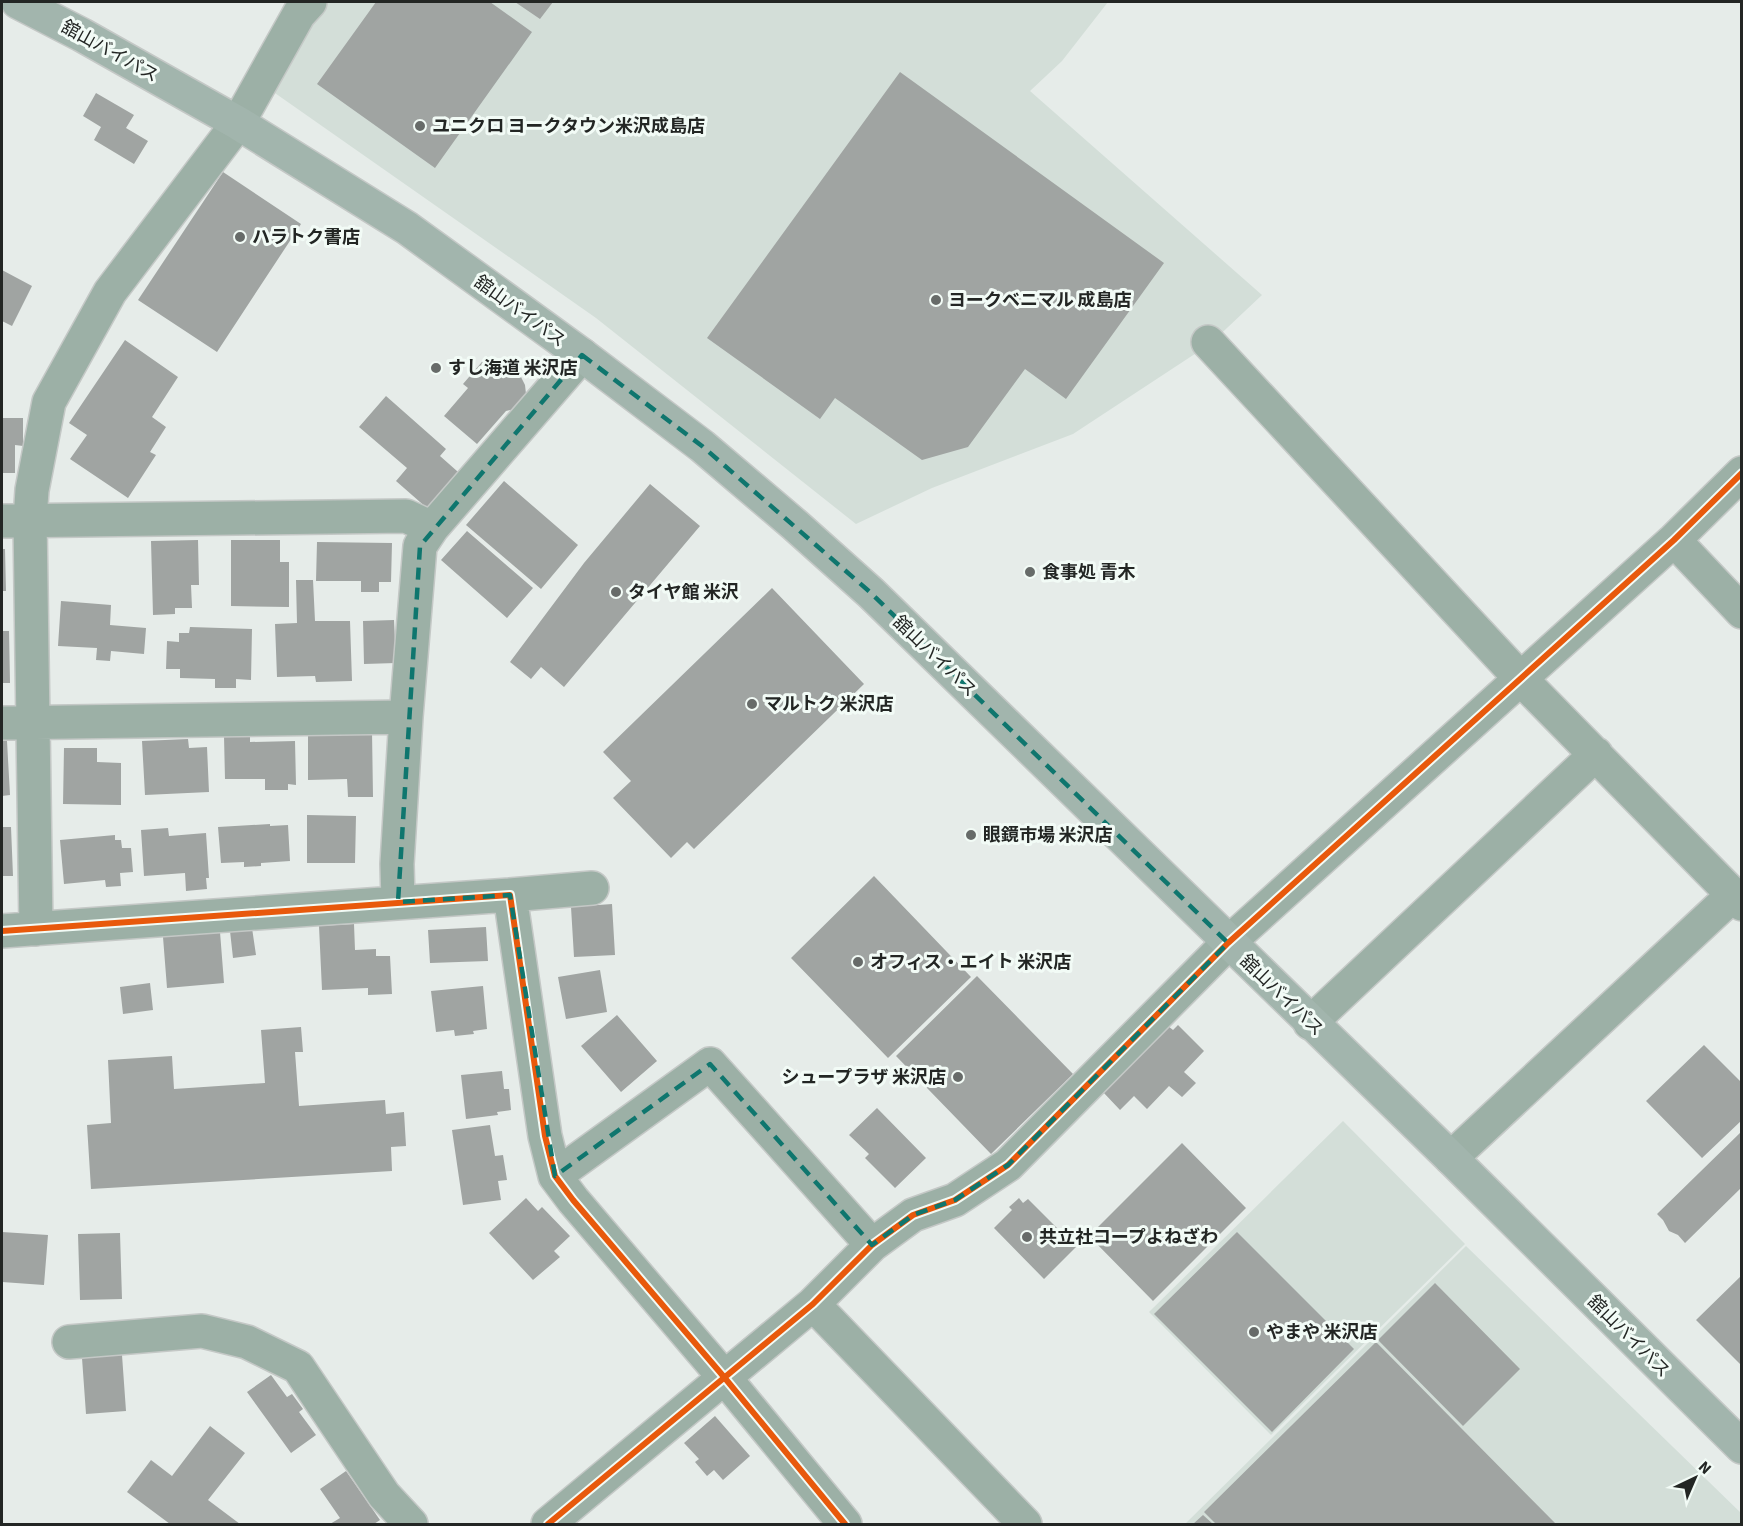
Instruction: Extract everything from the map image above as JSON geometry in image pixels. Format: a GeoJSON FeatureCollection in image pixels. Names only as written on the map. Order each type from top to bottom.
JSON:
{"type":"FeatureCollection","features":[{"type":"Feature","properties":{"kind":"highway","name":"舘山バイパス"},"geometry":{"type":"LineString","coordinates":[[18,2],[82,35],[238,123],[407,228],[582,355],[702,446],[854,578],[1451,1158],[1742,1447]]}},
{"type":"Feature","properties":{"kind":"street"},"geometry":{"type":"LineString","coordinates":[[36,929],[17,722],[16,520],[32,490],[49,402],[110,291],[238,123],[299,14],[310,2]]}},
{"type":"Feature","properties":{"kind":"street"},"geometry":{"type":"LineString","coordinates":[[1208,342],[1521,679],[1737,900],[1451,1158]]}},
{"type":"Feature","properties":{"kind":"street"},"geometry":{"type":"LineString","coordinates":[[398,902],[397,864],[406,717],[420,546],[432,528],[582,355]]}},
{"type":"Feature","properties":{"kind":"street"},"geometry":{"type":"LineString","coordinates":[[548,1524],[813,1304],[872,1245],[913,1215],[955,1200],[1008,1165],[1228,943],[1674,540],[1742,473]]}},
{"type":"Feature","properties":{"kind":"street"},"geometry":{"type":"LineString","coordinates":[[16,520],[406,516],[432,528]]}},
{"type":"Feature","properties":{"kind":"street"},"geometry":{"type":"LineString","coordinates":[[1674,540],[1742,612]]}},
{"type":"Feature","properties":{"kind":"street"},"geometry":{"type":"LineString","coordinates":[[17,722],[406,717]]}},
{"type":"Feature","properties":{"kind":"street"},"geometry":{"type":"LineString","coordinates":[[1311,1023],[1596,754]]}},
{"type":"Feature","properties":{"kind":"street"},"geometry":{"type":"LineString","coordinates":[[2,931],[592,888]]}},
{"type":"Feature","properties":{"kind":"street"},"geometry":{"type":"LineString","coordinates":[[510,895],[545,1136],[555,1176],[844,1524]]}},
{"type":"Feature","properties":{"kind":"street"},"geometry":{"type":"LineString","coordinates":[[555,1176],[710,1064],[872,1245]]}},
{"type":"Feature","properties":{"kind":"street"},"geometry":{"type":"LineString","coordinates":[[813,1304],[1025,1524]]}},
{"type":"Feature","properties":{"kind":"street"},"geometry":{"type":"LineString","coordinates":[[69,1342],[202,1331],[247,1342],[298,1367],[384,1495],[411,1524]]}},
{"type":"Feature","properties":{"kind":"highlighted area"},"geometry":{"type":"Polygon","coordinates":[[[582,355],[702,446],[871,593],[1228,943],[1008,1165],[955,1200],[913,1215],[872,1245],[710,1064],[555,1176],[510,895],[398,902],[420,546],[582,355]]]}},
{"type":"Feature","properties":{"kind":"shaded area"},"geometry":{"type":"Polygon","coordinates":[[[323,2],[1108,2],[1062,61],[1030,91],[1262,295],[1210,344],[1073,434],[932,488],[856,524],[596,318],[272,91],[323,2]]]}},
{"type":"Feature","properties":{"kind":"shaded area"},"geometry":{"type":"Polygon","coordinates":[[[1343,1121],[1465,1244],[1271,1435],[1149,1312],[1343,1121]]]}},
{"type":"Feature","properties":{"kind":"shaded area"},"geometry":{"type":"Polygon","coordinates":[[[1466,1246],[1742,1514],[1741,1524],[1185,1524],[1466,1246]]]}},
{"type":"Feature","properties":{"kind":"building","name":"ユニクロ ヨークタウン米沢成島店"},"geometry":{"type":"Polygon","coordinates":[[[376,2],[490,2],[532,32],[435,168],[317,84],[376,2]]]}},
{"type":"Feature","properties":{"kind":"building"},"geometry":{"type":"Polygon","coordinates":[[[515,2],[553,2],[540,19],[515,2]]]}},
{"type":"Feature","properties":{"kind":"building","name":"ヨークベニマル 成島店"},"geometry":{"type":"Polygon","coordinates":[[[900,72],[1164,263],[1066,399],[1025,369],[968,447],[922,460],[835,398],[820,419],[707,338],[900,72]]]}},
{"type":"Feature","properties":{"kind":"building"},"geometry":{"type":"Polygon","coordinates":[[[96,93],[134,115],[126,128],[148,141],[134,164],[94,140],[101,127],[83,116],[96,93]]]}},
{"type":"Feature","properties":{"kind":"building"},"geometry":{"type":"Polygon","coordinates":[[[223,172],[301,224],[217,352],[138,300],[223,172]]]}},
{"type":"Feature","properties":{"kind":"building"},"geometry":{"type":"Polygon","coordinates":[[[2,270],[32,286],[12,326],[2,321],[2,270]]]}},
{"type":"Feature","properties":{"kind":"building"},"geometry":{"type":"Polygon","coordinates":[[[125,340],[178,377],[152,417],[166,427],[150,452],[156,455],[128,498],[70,459],[87,435],[69,423],[125,340]]]}},
{"type":"Feature","properties":{"kind":"building"},"geometry":{"type":"Polygon","coordinates":[[[487,356],[504,369],[513,371],[521,377],[526,394],[522,403],[515,409],[506,411],[477,444],[444,416],[468,388],[463,384],[487,356]]]}},
{"type":"Feature","properties":{"kind":"building"},"geometry":{"type":"Polygon","coordinates":[[[386,396],[446,449],[440,456],[466,479],[428,509],[396,481],[407,468],[359,427],[386,396]]]}},
{"type":"Feature","properties":{"kind":"building"},"geometry":{"type":"Polygon","coordinates":[[[2,418],[23,418],[23,446],[15,445],[15,473],[2,473],[2,418]]]}},
{"type":"Feature","properties":{"kind":"building"},"geometry":{"type":"Polygon","coordinates":[[[504,481],[578,545],[541,589],[466,525],[504,481]]]}},
{"type":"Feature","properties":{"kind":"building"},"geometry":{"type":"Polygon","coordinates":[[[650,484],[700,526],[564,687],[541,667],[531,679],[510,662],[584,563],[650,484]]]}},
{"type":"Feature","properties":{"kind":"building"},"geometry":{"type":"Polygon","coordinates":[[[467,531],[533,588],[507,618],[441,560],[467,531]]]}},
{"type":"Feature","properties":{"kind":"building"},"geometry":{"type":"Polygon","coordinates":[[[198,540],[199,585],[191,585],[192,608],[175,608],[175,614],[153,615],[151,541],[198,540]]]}},
{"type":"Feature","properties":{"kind":"building"},"geometry":{"type":"Polygon","coordinates":[[[231,540],[280,540],[280,562],[289,562],[289,607],[231,606],[231,540]]]}},
{"type":"Feature","properties":{"kind":"building"},"geometry":{"type":"Polygon","coordinates":[[[317,542],[392,543],[391,582],[379,582],[379,592],[361,592],[361,581],[316,581],[317,542]]]}},
{"type":"Feature","properties":{"kind":"building"},"geometry":{"type":"Polygon","coordinates":[[[2,549],[5,549],[6,591],[2,591],[2,549]]]}},
{"type":"Feature","properties":{"kind":"building"},"geometry":{"type":"Polygon","coordinates":[[[296,580],[313,580],[315,621],[350,621],[352,681],[316,682],[315,676],[277,677],[275,624],[297,623],[296,580]]]}},
{"type":"Feature","properties":{"kind":"building"},"geometry":{"type":"Polygon","coordinates":[[[772,588],[864,684],[694,849],[687,842],[671,858],[613,798],[631,781],[603,752],[772,588]]]}},
{"type":"Feature","properties":{"kind":"building"},"geometry":{"type":"Polygon","coordinates":[[[61,601],[111,605],[110,625],[146,628],[144,654],[111,651],[110,661],[96,660],[97,648],[58,646],[61,601]]]}},
{"type":"Feature","properties":{"kind":"building"},"geometry":{"type":"Polygon","coordinates":[[[394,620],[396,663],[364,664],[363,621],[394,620]]]}},
{"type":"Feature","properties":{"kind":"building"},"geometry":{"type":"Polygon","coordinates":[[[190,627],[252,629],[251,680],[236,679],[236,688],[215,688],[215,679],[180,678],[180,669],[166,669],[167,641],[179,642],[179,633],[189,633],[190,627]]]}},
{"type":"Feature","properties":{"kind":"building"},"geometry":{"type":"Polygon","coordinates":[[[2,631],[9,631],[10,683],[2,683],[2,631]]]}},
{"type":"Feature","properties":{"kind":"building"},"geometry":{"type":"Polygon","coordinates":[[[308,731],[372,731],[373,797],[348,797],[347,779],[308,780],[308,731]]]}},
{"type":"Feature","properties":{"kind":"building"},"geometry":{"type":"Polygon","coordinates":[[[224,736],[250,736],[250,742],[295,741],[296,785],[288,784],[288,790],[265,790],[265,779],[225,779],[224,736]]]}},
{"type":"Feature","properties":{"kind":"building"},"geometry":{"type":"Polygon","coordinates":[[[188,739],[189,748],[207,747],[209,792],[145,795],[142,741],[188,739]]]}},
{"type":"Feature","properties":{"kind":"building"},"geometry":{"type":"Polygon","coordinates":[[[2,741],[7,741],[10,795],[2,796],[2,741]]]}},
{"type":"Feature","properties":{"kind":"building"},"geometry":{"type":"Polygon","coordinates":[[[64,748],[97,748],[97,762],[121,763],[121,805],[63,804],[64,748]]]}},
{"type":"Feature","properties":{"kind":"building"},"geometry":{"type":"Polygon","coordinates":[[[307,815],[356,816],[355,863],[307,863],[307,815]]]}},
{"type":"Feature","properties":{"kind":"building"},"geometry":{"type":"Polygon","coordinates":[[[270,824],[270,826],[288,825],[290,861],[244,867],[244,862],[221,863],[218,827],[270,824]]]}},
{"type":"Feature","properties":{"kind":"building"},"geometry":{"type":"Polygon","coordinates":[[[2,827],[11,827],[13,876],[2,876],[2,827]]]}},
{"type":"Feature","properties":{"kind":"building"},"geometry":{"type":"Polygon","coordinates":[[[168,828],[169,836],[206,833],[209,878],[206,878],[207,889],[186,891],[185,873],[144,876],[141,830],[168,828]]]}},
{"type":"Feature","properties":{"kind":"building"},"geometry":{"type":"Polygon","coordinates":[[[115,835],[115,840],[121,840],[122,848],[131,848],[133,872],[120,873],[121,886],[106,887],[105,880],[64,884],[60,840],[115,835]]]}},
{"type":"Feature","properties":{"kind":"building"},"geometry":{"type":"Polygon","coordinates":[[[874,876],[971,977],[888,1058],[791,958],[874,876]]]}},
{"type":"Feature","properties":{"kind":"building"},"geometry":{"type":"Polygon","coordinates":[[[612,904],[615,955],[574,957],[571,907],[612,904]]]}},
{"type":"Feature","properties":{"kind":"building"},"geometry":{"type":"Polygon","coordinates":[[[354,924],[355,950],[376,949],[376,956],[390,956],[392,994],[368,995],[368,988],[322,990],[319,926],[354,924]]]}},
{"type":"Feature","properties":{"kind":"building"},"geometry":{"type":"Polygon","coordinates":[[[486,927],[488,961],[430,963],[428,930],[486,927]]]}},
{"type":"Feature","properties":{"kind":"building"},"geometry":{"type":"Polygon","coordinates":[[[252,928],[256,955],[233,958],[230,931],[252,928]]]}},
{"type":"Feature","properties":{"kind":"building"},"geometry":{"type":"Polygon","coordinates":[[[220,932],[224,983],[167,988],[163,937],[220,932]]]}},
{"type":"Feature","properties":{"kind":"building"},"geometry":{"type":"Polygon","coordinates":[[[600,970],[607,1012],[566,1019],[558,977],[600,970]]]}},
{"type":"Feature","properties":{"kind":"building"},"geometry":{"type":"Polygon","coordinates":[[[977,976],[1073,1074],[991,1154],[896,1056],[977,976]]]}},
{"type":"Feature","properties":{"kind":"building"},"geometry":{"type":"Polygon","coordinates":[[[150,983],[153,1010],[123,1014],[120,987],[150,983]]]}},
{"type":"Feature","properties":{"kind":"building"},"geometry":{"type":"Polygon","coordinates":[[[483,986],[487,1029],[473,1031],[474,1034],[455,1036],[454,1030],[436,1032],[431,991],[483,986]]]}},
{"type":"Feature","properties":{"kind":"building"},"geometry":{"type":"Polygon","coordinates":[[[617,1015],[657,1061],[621,1092],[581,1046],[617,1015]]]}},
{"type":"Feature","properties":{"kind":"building"},"geometry":{"type":"Polygon","coordinates":[[[1178,1025],[1204,1051],[1184,1072],[1196,1083],[1182,1097],[1169,1086],[1147,1109],[1134,1096],[1120,1110],[1103,1092],[1168,1026],[1173,1030],[1178,1025]]]}},
{"type":"Feature","properties":{"kind":"building"},"geometry":{"type":"Polygon","coordinates":[[[301,1027],[303,1052],[295,1052],[299,1106],[385,1100],[386,1114],[404,1112],[406,1146],[391,1147],[392,1171],[91,1189],[87,1125],[111,1123],[108,1060],[172,1056],[174,1089],[265,1083],[261,1030],[301,1027]]]}},
{"type":"Feature","properties":{"kind":"building"},"geometry":{"type":"Polygon","coordinates":[[[1704,1045],[1742,1083],[1742,1120],[1702,1158],[1646,1101],[1704,1045]]]}},
{"type":"Feature","properties":{"kind":"building"},"geometry":{"type":"Polygon","coordinates":[[[502,1071],[504,1089],[509,1089],[511,1110],[497,1112],[498,1115],[466,1119],[461,1075],[502,1071]]]}},
{"type":"Feature","properties":{"kind":"building"},"geometry":{"type":"Polygon","coordinates":[[[877,1108],[926,1158],[895,1188],[865,1158],[869,1154],[849,1135],[877,1108]]]}},
{"type":"Feature","properties":{"kind":"building"},"geometry":{"type":"Polygon","coordinates":[[[490,1125],[495,1156],[503,1155],[507,1180],[498,1181],[501,1200],[463,1205],[452,1130],[490,1125]]]}},
{"type":"Feature","properties":{"kind":"building"},"geometry":{"type":"Polygon","coordinates":[[[1742,1131],[1742,1187],[1685,1243],[1678,1235],[1669,1231],[1657,1214],[1742,1131]]]}},
{"type":"Feature","properties":{"kind":"building"},"geometry":{"type":"Polygon","coordinates":[[[1182,1143],[1246,1208],[1153,1301],[1089,1236],[1182,1143]]]}},
{"type":"Feature","properties":{"kind":"building"},"geometry":{"type":"Polygon","coordinates":[[[526,1198],[538,1211],[542,1207],[570,1236],[554,1251],[560,1257],[533,1280],[489,1233],[526,1198]]]}},
{"type":"Feature","properties":{"kind":"building"},"geometry":{"type":"Polygon","coordinates":[[[1019,1198],[1023,1203],[1028,1199],[1076,1247],[1044,1279],[994,1228],[1012,1210],[1009,1207],[1019,1198]]]}},
{"type":"Feature","properties":{"kind":"building"},"geometry":{"type":"Polygon","coordinates":[[[2,1232],[48,1235],[44,1285],[2,1282],[2,1232]]]}},
{"type":"Feature","properties":{"kind":"building","name":"やまや 米沢店"},"geometry":{"type":"Polygon","coordinates":[[[1237,1232],[1354,1349],[1272,1432],[1154,1314],[1237,1232]]]}},
{"type":"Feature","properties":{"kind":"building"},"geometry":{"type":"Polygon","coordinates":[[[120,1233],[122,1299],[80,1300],[78,1234],[120,1233]]]}},
{"type":"Feature","properties":{"kind":"building"},"geometry":{"type":"Polygon","coordinates":[[[1742,1275],[1742,1366],[1696,1320],[1742,1275]]]}},
{"type":"Feature","properties":{"kind":"building"},"geometry":{"type":"Polygon","coordinates":[[[1435,1283],[1520,1369],[1463,1426],[1378,1340],[1435,1283]]]}},
{"type":"Feature","properties":{"kind":"building"},"geometry":{"type":"Polygon","coordinates":[[[1376,1342],[1556,1524],[1216,1524],[1204,1512],[1376,1342]]]}},
{"type":"Feature","properties":{"kind":"building"},"geometry":{"type":"Polygon","coordinates":[[[122,1355],[126,1411],[86,1414],[82,1358],[122,1355]]]}},
{"type":"Feature","properties":{"kind":"building"},"geometry":{"type":"Polygon","coordinates":[[[271,1375],[287,1397],[292,1394],[303,1409],[299,1412],[316,1435],[291,1453],[247,1392],[271,1375]]]}},
{"type":"Feature","properties":{"kind":"building"},"geometry":{"type":"Polygon","coordinates":[[[715,1416],[750,1456],[723,1480],[714,1470],[707,1476],[695,1462],[699,1459],[684,1443],[715,1416]]]}},
{"type":"Feature","properties":{"kind":"building"},"geometry":{"type":"Polygon","coordinates":[[[210,1426],[245,1453],[208,1500],[240,1524],[170,1524],[127,1492],[151,1460],[172,1476],[210,1426]]]}},
{"type":"Feature","properties":{"kind":"building"},"geometry":{"type":"Polygon","coordinates":[[[346,1471],[380,1520],[374,1524],[330,1524],[340,1518],[320,1489],[346,1471]]]}},
{"type":"Feature","properties":{"kind":"building"},"geometry":{"type":"Polygon","coordinates":[[[1203,1515],[1213,1524],[1193,1524],[1203,1515]]]}},
{"type":"Feature","properties":{"kind":"cycle path"},"geometry":{"type":"LineString","coordinates":[[548,1524],[813,1304],[872,1245],[913,1215],[955,1200],[1008,1165],[1228,943],[1674,540],[1742,473]]}},
{"type":"Feature","properties":{"kind":"cycle path"},"geometry":{"type":"LineString","coordinates":[[2,931],[510,895],[545,1136],[555,1176],[845,1524]]}},
{"type":"Feature","properties":{"kind":"place","name":"ユニクロ ヨークタウン米沢成島店"},"geometry":{"type":"Point","coordinates":[420,126]}},
{"type":"Feature","properties":{"kind":"place","name":"ハラトク書店"},"geometry":{"type":"Point","coordinates":[240,237]}},
{"type":"Feature","properties":{"kind":"place","name":"ヨークベニマル 成島店"},"geometry":{"type":"Point","coordinates":[936,300]}},
{"type":"Feature","properties":{"kind":"place","name":"すし海道 米沢店"},"geometry":{"type":"Point","coordinates":[436,368]}},
{"type":"Feature","properties":{"kind":"place","name":"食事処 青木"},"geometry":{"type":"Point","coordinates":[1030,572]}},
{"type":"Feature","properties":{"kind":"place","name":"タイヤ館 米沢"},"geometry":{"type":"Point","coordinates":[616,592]}},
{"type":"Feature","properties":{"kind":"place","name":"マルトク 米沢店"},"geometry":{"type":"Point","coordinates":[752,704]}},
{"type":"Feature","properties":{"kind":"place","name":"眼鏡市場 米沢店"},"geometry":{"type":"Point","coordinates":[971,835]}},
{"type":"Feature","properties":{"kind":"place","name":"オフィス・エイト 米沢店"},"geometry":{"type":"Point","coordinates":[858,962]}},
{"type":"Feature","properties":{"kind":"place","name":"シュープラザ 米沢店"},"geometry":{"type":"Point","coordinates":[958,1077]}},
{"type":"Feature","properties":{"kind":"place","name":"共立社コープよねざわ"},"geometry":{"type":"Point","coordinates":[1027,1237]}},
{"type":"Feature","properties":{"kind":"place","name":"やまや 米沢店"},"geometry":{"type":"Point","coordinates":[1254,1332]}}]}
